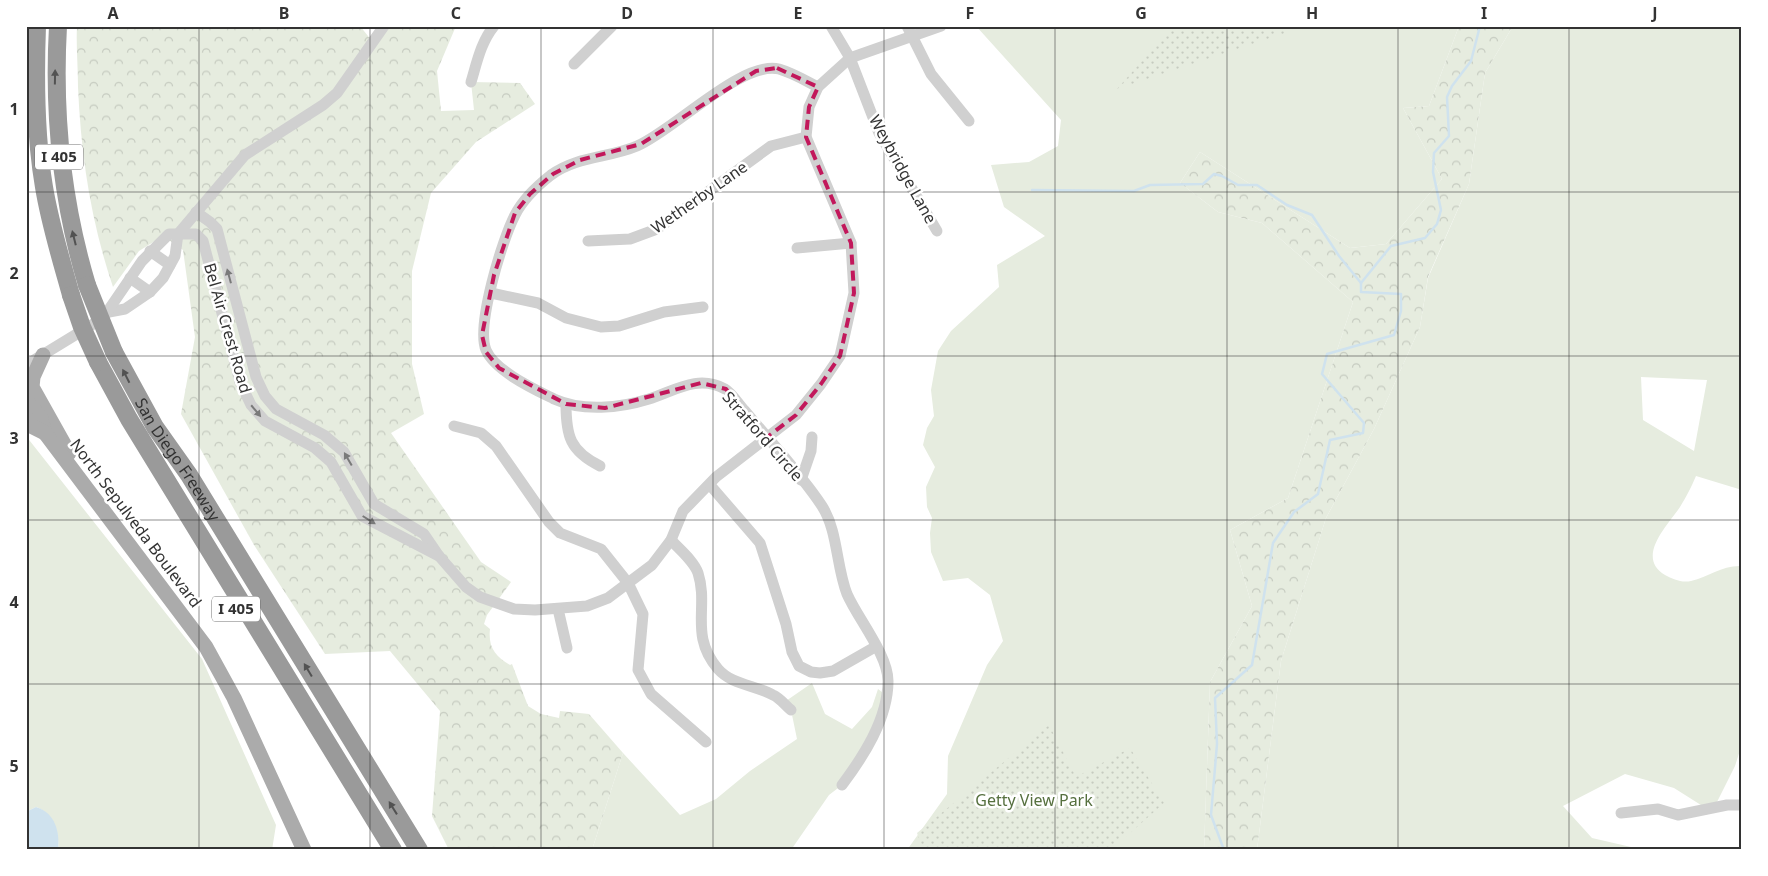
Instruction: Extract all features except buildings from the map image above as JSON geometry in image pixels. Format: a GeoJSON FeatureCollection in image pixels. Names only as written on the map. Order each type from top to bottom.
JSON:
{"type":"FeatureCollection","features":[{"type":"Feature","properties":{"kind":"highway"},"geometry":{"type":"LineString","coordinates":[[26,59],[28,26]]}},
{"type":"Feature","properties":{"kind":"highway"},"geometry":{"type":"LineString","coordinates":[[37,26],[36,94],[38,146],[68,297]]}},
{"type":"Feature","properties":{"kind":"highway","name":"San Diego Freeway"},"geometry":{"type":"LineString","coordinates":[[58,26],[55,73],[58,149],[66,206],[87,285],[114,352],[151,420],[190,476],[419,850]]}},
{"type":"Feature","properties":{"kind":"highway","name":"San Diego Freeway"},"geometry":{"type":"LineString","coordinates":[[26,94],[37,196],[49,249],[94,364],[132,441],[384,850]]}},
{"type":"Feature","properties":{"kind":"highway"},"geometry":{"type":"LineString","coordinates":[[94,364],[394,850]]}},
{"type":"Feature","properties":{"kind":"highway"},"geometry":{"type":"LineString","coordinates":[[190,476],[186,494],[404,850]]}},
{"type":"Feature","properties":{"kind":"main road"},"geometry":{"type":"LineString","coordinates":[[26,357],[43,355]]}},
{"type":"Feature","properties":{"kind":"main road"},"geometry":{"type":"LineString","coordinates":[[43,355],[33,377],[32,387],[43,410],[60,433],[83,481]]}},
{"type":"Feature","properties":{"kind":"main road","name":"North Sepulveda Boulevard"},"geometry":{"type":"LineString","coordinates":[[26,400],[41,419],[45,433],[196,631],[215,662],[302,849]]}},
{"type":"Feature","properties":{"kind":"main road","name":"North Sepulveda Boulevard"},"geometry":{"type":"LineString","coordinates":[[26,418],[33,427],[45,433]]}},
{"type":"Feature","properties":{"kind":"street"},"geometry":{"type":"LineString","coordinates":[[26,365],[109,312],[125,309],[150,292],[163,278],[175,256],[178,234],[245,155],[322,105],[337,93],[384,26]]}},
{"type":"Feature","properties":{"kind":"street"},"geometry":{"type":"LineString","coordinates":[[471,82],[486,35],[494,26]]}},
{"type":"Feature","properties":{"kind":"street"},"geometry":{"type":"LineString","coordinates":[[574,64],[612,26]]}},
{"type":"Feature","properties":{"kind":"street","name":"Weybridge Lane"},"geometry":{"type":"LineString","coordinates":[[831,26],[850,58],[879,134],[938,231]]}},
{"type":"Feature","properties":{"kind":"street"},"geometry":{"type":"LineString","coordinates":[[907,26],[931,74],[969,121]]}},
{"type":"Feature","properties":{"kind":"street","name":"Bel Air Crest Road"},"geometry":{"type":"LineString","coordinates":[[196,212],[217,229],[256,377],[265,396],[276,408],[324,434],[344,452],[374,504],[424,534],[439,556],[466,586],[480,597],[514,608],[558,609],[587,606],[608,598],[652,565],[671,540],[683,511],[716,477],[796,415],[821,384],[840,356],[854,293],[851,243],[806,136],[809,107],[818,87],[850,58],[912,38],[941,26]]}},
{"type":"Feature","properties":{"kind":"street","name":"Stratford Circle"},"geometry":{"type":"LineString","coordinates":[[818,87],[777,68],[756,71],[736,80],[642,144],[621,153],[580,160],[553,174],[530,194],[516,213],[501,250],[482,335],[486,352],[499,368],[566,404],[605,408],[645,400],[683,385],[701,383],[726,389],[801,480],[823,508],[848,596],[876,647],[889,677],[882,716],[859,762],[842,786]]}},
{"type":"Feature","properties":{"kind":"street","name":"Wetherby Lane"},"geometry":{"type":"LineString","coordinates":[[588,241],[630,239],[657,229],[771,146],[806,136]]}},
{"type":"Feature","properties":{"kind":"street"},"geometry":{"type":"LineString","coordinates":[[109,312],[114,301],[150,251],[169,234],[178,234]]}},
{"type":"Feature","properties":{"kind":"street","name":"Bel Air Crest Road"},"geometry":{"type":"LineString","coordinates":[[178,234],[196,234],[204,241],[240,382],[251,405],[265,422],[315,448],[331,462],[362,516],[439,556]]}},
{"type":"Feature","properties":{"kind":"street"},"geometry":{"type":"LineString","coordinates":[[797,248],[851,243]]}},
{"type":"Feature","properties":{"kind":"street"},"geometry":{"type":"LineString","coordinates":[[150,251],[170,265]]}},
{"type":"Feature","properties":{"kind":"street"},"geometry":{"type":"LineString","coordinates":[[130,278],[150,292]]}},
{"type":"Feature","properties":{"kind":"street"},"geometry":{"type":"LineString","coordinates":[[491,293],[538,303],[566,318],[601,328],[619,326],[664,312],[702,307]]}},
{"type":"Feature","properties":{"kind":"street"},"geometry":{"type":"LineString","coordinates":[[566,404],[566,428],[571,442],[585,459],[600,466]]}},
{"type":"Feature","properties":{"kind":"street"},"geometry":{"type":"LineString","coordinates":[[454,426],[482,433],[496,446],[549,522],[560,533],[601,549],[628,583],[643,614],[638,670],[652,694],[706,742]]}},
{"type":"Feature","properties":{"kind":"street"},"geometry":{"type":"LineString","coordinates":[[801,480],[811,451],[812,437]]}},
{"type":"Feature","properties":{"kind":"street"},"geometry":{"type":"LineString","coordinates":[[710,485],[760,543],[795,659],[799,666],[820,674],[833,671],[876,647]]}},
{"type":"Feature","properties":{"kind":"street"},"geometry":{"type":"LineString","coordinates":[[671,540],[698,571],[700,585],[700,634],[707,653],[718,670],[737,682],[774,695],[791,710]]}},
{"type":"Feature","properties":{"kind":"street"},"geometry":{"type":"LineString","coordinates":[[558,609],[567,648]]}},
{"type":"Feature","properties":{"kind":"street"},"geometry":{"type":"LineString","coordinates":[[1621,813],[1658,808],[1678,815],[1727,805],[1742,805]]}},
{"type":"Feature","properties":{"kind":"highlighted area"},"geometry":{"type":"Polygon","coordinates":[[[777,68],[818,87],[809,107],[806,137],[851,243],[854,293],[840,356],[821,384],[796,415],[766,438],[726,389],[701,383],[605,408],[566,404],[552,398],[499,368],[486,352],[482,335],[494,275],[515,213],[530,194],[553,174],[580,160],[641,144],[756,71],[777,68]]]}},
{"type":"Feature","properties":{"kind":"green space"},"geometry":{"type":"Polygon","coordinates":[[[77,26],[360,26],[372,41],[384,26],[456,26],[437,71],[441,111],[474,110],[471,82],[520,83],[535,104],[476,142],[431,193],[412,271],[412,364],[424,414],[391,433],[481,562],[511,582],[487,615],[484,624],[490,629],[491,646],[505,662],[510,665],[512,664],[528,706],[541,714],[559,718],[560,711],[589,714],[623,753],[592,850],[449,850],[432,816],[440,711],[390,651],[325,654],[254,545],[181,414],[195,337],[183,250],[163,236],[139,251],[113,287],[105,263],[88,188],[78,87],[77,26]]]}},
{"type":"Feature","properties":{"kind":"green space"},"geometry":{"type":"Polygon","coordinates":[[[976,26],[1459,26],[1429,106],[1403,108],[1442,179],[1386,244],[1350,248],[1200,152],[1180,183],[1218,212],[1262,223],[1353,302],[1288,498],[1230,530],[1252,606],[1210,682],[1204,850],[907,850],[947,794],[948,756],[987,665],[1003,641],[990,595],[968,578],[943,581],[931,552],[930,533],[932,518],[927,507],[926,487],[935,467],[923,445],[927,428],[934,416],[931,390],[938,351],[951,331],[999,287],[997,265],[1045,236],[1004,207],[991,165],[1029,162],[1058,146],[1061,120],[976,26]]]}},
{"type":"Feature","properties":{"kind":"green space"},"geometry":{"type":"Polygon","coordinates":[[[1173,26],[1307,26],[1117,89],[1173,26]]]}},
{"type":"Feature","properties":{"kind":"green space"},"geometry":{"type":"Polygon","coordinates":[[[1459,26],[1513,26],[1485,73],[1469,184],[1428,277],[1420,327],[1374,429],[1326,518],[1281,661],[1257,850],[1204,850],[1210,682],[1252,606],[1230,530],[1288,498],[1353,302],[1262,223],[1218,212],[1180,183],[1200,152],[1350,248],[1386,244],[1442,179],[1403,108],[1429,106],[1459,26]]]}},
{"type":"Feature","properties":{"kind":"green space"},"geometry":{"type":"Polygon","coordinates":[[[1513,26],[1739,26],[1742,31],[1742,490],[1696,476],[1680,507],[1657,541],[1653,550],[1653,559],[1657,568],[1665,575],[1684,581],[1698,579],[1728,567],[1742,566],[1742,744],[1735,766],[1712,812],[1674,788],[1625,774],[1563,806],[1592,838],[1644,850],[1257,850],[1281,661],[1326,518],[1374,429],[1420,327],[1428,278],[1469,184],[1485,73],[1513,26]],[[1641,377],[1643,420],[1694,451],[1707,380],[1641,377]]]}},
{"type":"Feature","properties":{"kind":"green space"},"geometry":{"type":"Polygon","coordinates":[[[26,436],[202,659],[276,825],[272,850],[58,850],[58,837],[51,818],[36,807],[26,812],[26,436]]]}},
{"type":"Feature","properties":{"kind":"green space"},"geometry":{"type":"Polygon","coordinates":[[[812,683],[825,714],[852,729],[872,707],[878,689],[887,696],[882,716],[842,785],[829,795],[791,850],[592,850],[623,753],[680,815],[716,799],[750,771],[797,739],[791,710],[783,703],[812,683]]]}},
{"type":"Feature","properties":{"kind":"green space","name":"Getty View Park"},"geometry":{"type":"Polygon","coordinates":[[[1049,725],[1076,777],[1130,748],[1164,803],[1111,850],[923,850],[917,833],[1049,725]]]}},
{"type":"Feature","properties":{"kind":"water"},"geometry":{"type":"Polygon","coordinates":[[[36,807],[52,818],[57,830],[58,850],[26,850],[26,812],[36,807]]]}},
{"type":"Feature","properties":{"kind":"waterway"},"geometry":{"type":"LineString","coordinates":[[1224,850],[1211,815],[1217,744],[1215,698],[1252,665],[1273,543],[1294,512],[1318,494],[1330,440],[1363,433],[1364,423],[1322,374],[1327,354],[1394,335],[1401,311],[1401,294],[1361,292],[1361,283],[1391,246],[1425,238],[1437,224],[1441,210],[1433,172],[1434,153],[1449,136],[1447,97],[1452,86],[1471,61],[1480,26]]}},
{"type":"Feature","properties":{"kind":"waterway"},"geometry":{"type":"LineString","coordinates":[[1032,190],[1134,191],[1150,185],[1203,184],[1214,174],[1222,176],[1238,185],[1257,185],[1287,205],[1312,215],[1339,256],[1361,283]]}}]}
